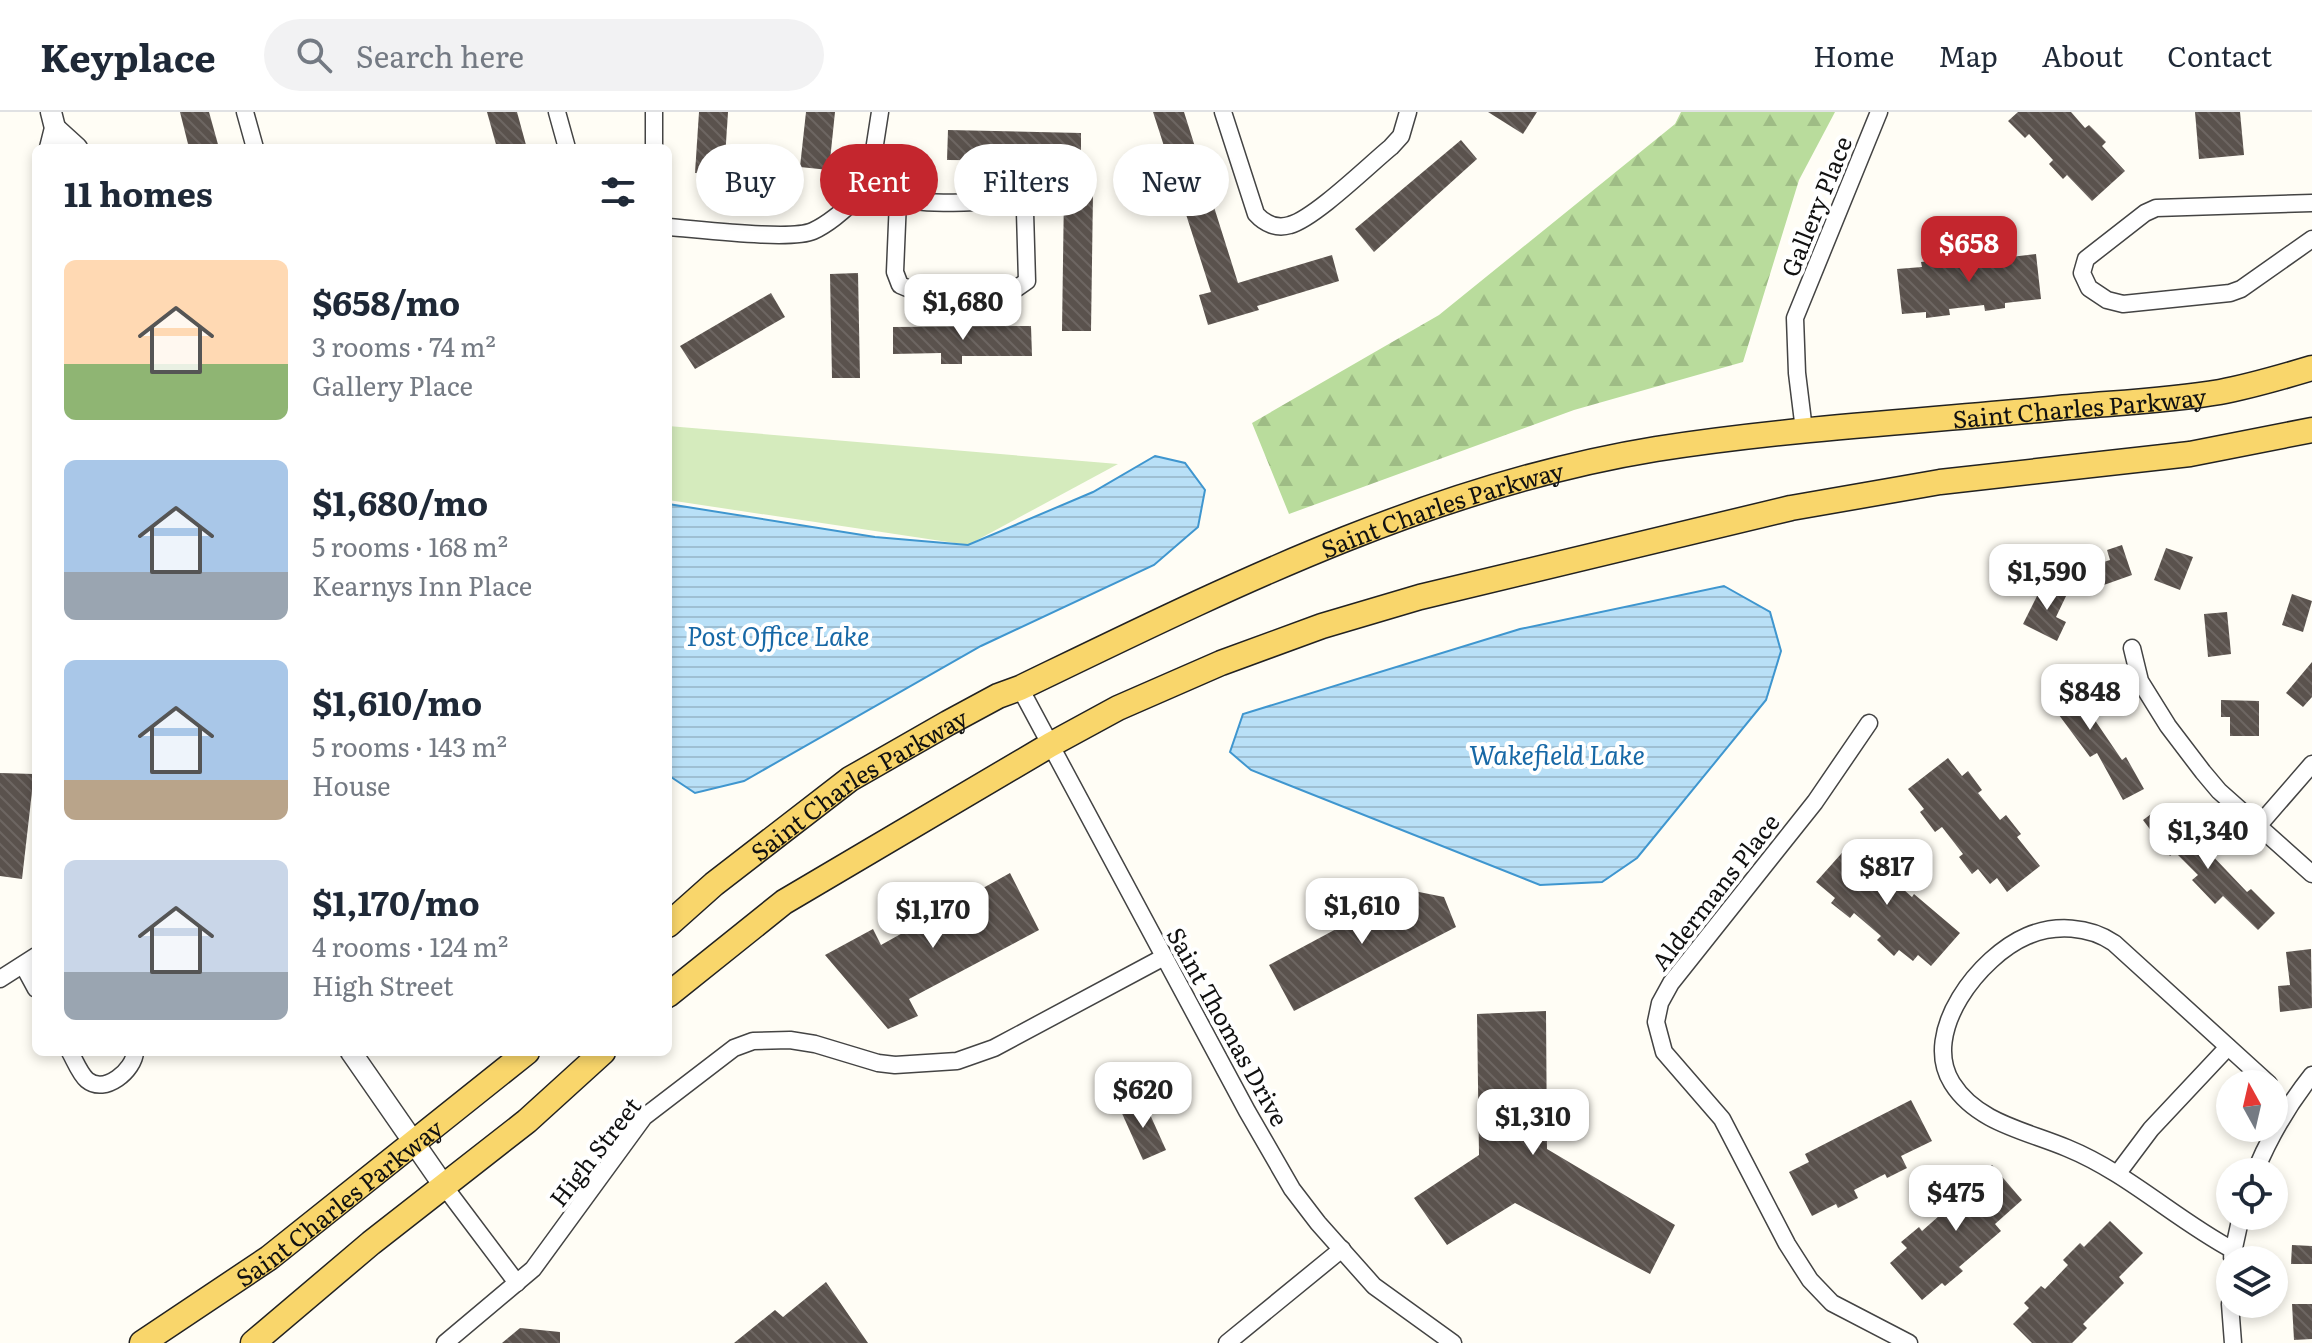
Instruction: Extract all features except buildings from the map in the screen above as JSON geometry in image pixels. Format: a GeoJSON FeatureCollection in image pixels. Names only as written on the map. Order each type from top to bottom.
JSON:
{"type":"FeatureCollection","features":[{"type":"Feature","properties":{"kind":"main road","name":"Saint Charles Parkway"},"geometry":{"type":"LineString","coordinates":[[672,922],[726,875],[850,779],[948,723],[998,696],[1252,577],[1447,501],[1579,465],[1655,449],[1804,430],[2155,401],[2222,392],[2312,368]]}},
{"type":"Feature","properties":{"kind":"main road"},"geometry":{"type":"LineString","coordinates":[[672,992],[784,902],[1050,745],[1118,708],[1221,663],[1322,626],[1420,597],[1791,508],[1940,482],[2190,454],[2312,430]]}},
{"type":"Feature","properties":{"kind":"main road","name":"Saint Charles Parkway"},"geometry":{"type":"LineString","coordinates":[[142,1343],[269,1258],[522,1056]]}},
{"type":"Feature","properties":{"kind":"main road"},"geometry":{"type":"LineString","coordinates":[[253,1343],[371,1243],[527,1121],[599,1056]]}},
{"type":"Feature","properties":{"kind":"street"},"geometry":{"type":"LineString","coordinates":[[245,112],[254,144]]}},
{"type":"Feature","properties":{"kind":"street"},"geometry":{"type":"LineString","coordinates":[[557,112],[566,144]]}},
{"type":"Feature","properties":{"kind":"street"},"geometry":{"type":"LineString","coordinates":[[654,112],[654,144]]}},
{"type":"Feature","properties":{"kind":"street"},"geometry":{"type":"LineString","coordinates":[[875,144],[880,112]]}},
{"type":"Feature","properties":{"kind":"street"},"geometry":{"type":"LineString","coordinates":[[1223,112],[1256,214],[1269,224],[1285,226],[1308,216],[1391,147],[1401,136],[1408,112]]}},
{"type":"Feature","properties":{"kind":"street","name":"Gallery Place"},"geometry":{"type":"LineString","coordinates":[[1804,430],[1794,337],[1795,318],[1879,112]]}},
{"type":"Feature","properties":{"kind":"street"},"geometry":{"type":"LineString","coordinates":[[52,129],[72,144]]}},
{"type":"Feature","properties":{"kind":"street"},"geometry":{"type":"LineString","coordinates":[[898,200],[1011,200],[1021,204],[1025,212],[1027,281],[1017,288],[1007,289],[912,290],[900,285],[895,272],[898,200]]}},
{"type":"Feature","properties":{"kind":"street"},"geometry":{"type":"LineString","coordinates":[[2312,203],[2156,208],[2089,256],[2083,266],[2083,277],[2089,288],[2103,298],[2123,304],[2230,293],[2241,289],[2312,239]]}},
{"type":"Feature","properties":{"kind":"street"},"geometry":{"type":"LineString","coordinates":[[672,227],[790,235],[811,232],[835,216]]}},
{"type":"Feature","properties":{"kind":"street"},"geometry":{"type":"LineString","coordinates":[[2132,648],[2140,681],[2168,726],[2219,791],[2312,874]]}},
{"type":"Feature","properties":{"kind":"street","name":"Saint Thomas Drive"},"geometry":{"type":"LineString","coordinates":[[1020,688],[1292,1189],[1374,1286],[1453,1343]]}},
{"type":"Feature","properties":{"kind":"street","name":"Aldermans Place"},"geometry":{"type":"LineString","coordinates":[[1869,723],[1815,802],[1671,983],[1660,1003],[1656,1022],[1664,1052],[1722,1119],[1787,1244],[1810,1280],[1832,1303],[1909,1343]]}},
{"type":"Feature","properties":{"kind":"street"},"geometry":{"type":"LineString","coordinates":[[2259,825],[2312,764]]}},
{"type":"Feature","properties":{"kind":"street"},"geometry":{"type":"LineString","coordinates":[[2218,1246],[2118,1173],[2065,1147],[1991,1118],[1962,1096],[1946,1072],[1941,1046],[1946,1025],[1965,990],[2002,950],[2023,937],[2057,929],[2090,932],[2114,943],[2253,1070]]}},
{"type":"Feature","properties":{"kind":"street","name":"High Street"},"geometry":{"type":"LineString","coordinates":[[445,1343],[533,1269],[582,1206],[644,1117],[734,1048],[753,1041],[790,1040],[815,1044],[878,1063],[904,1065],[957,1061],[994,1048],[1164,957]]}},
{"type":"Feature","properties":{"kind":"street"},"geometry":{"type":"LineString","coordinates":[[0,979],[29,961]]}},
{"type":"Feature","properties":{"kind":"street"},"geometry":{"type":"LineString","coordinates":[[2118,1173],[2151,1129],[2228,1047]]}},
{"type":"Feature","properties":{"kind":"street"},"geometry":{"type":"LineString","coordinates":[[72,1056],[85,1079],[94,1084],[107,1083],[128,1072],[135,1056]]}},
{"type":"Feature","properties":{"kind":"street"},"geometry":{"type":"LineString","coordinates":[[354,1056],[444,1186],[517,1283]]}},
{"type":"Feature","properties":{"kind":"street"},"geometry":{"type":"LineString","coordinates":[[2261,1158],[2290,1102],[2312,1075]]}},
{"type":"Feature","properties":{"kind":"street"},"geometry":{"type":"LineString","coordinates":[[1227,1343],[1342,1249]]}},
{"type":"Feature","properties":{"kind":"street"},"geometry":{"type":"LineString","coordinates":[[2231,1318],[2233,1343]]}},
{"type":"Feature","properties":{"kind":"green space"},"geometry":{"type":"Polygon","coordinates":[[[1681,112],[1835,112],[1799,180],[1743,362],[1574,410],[1289,514],[1252,423],[1439,315],[1675,124],[1681,112]]]}},
{"type":"Feature","properties":{"kind":"green space"},"geometry":{"type":"Polygon","coordinates":[[[672,426],[1118,464],[968,545],[672,501],[672,426]]]}},
{"type":"Feature","properties":{"kind":"water","name":"Post Office Lake"},"geometry":{"type":"Polygon","coordinates":[[[1155,456],[1185,463],[1205,490],[1198,527],[1154,565],[981,646],[744,781],[695,793],[672,778],[672,505],[875,537],[968,545],[1093,492],[1155,456]]]}},
{"type":"Feature","properties":{"kind":"water","name":"Wakefield Lake"},"geometry":{"type":"Polygon","coordinates":[[[1724,586],[1770,612],[1781,651],[1766,700],[1637,858],[1602,882],[1540,885],[1251,770],[1230,752],[1243,714],[1520,629],[1724,586]]]}}]}
